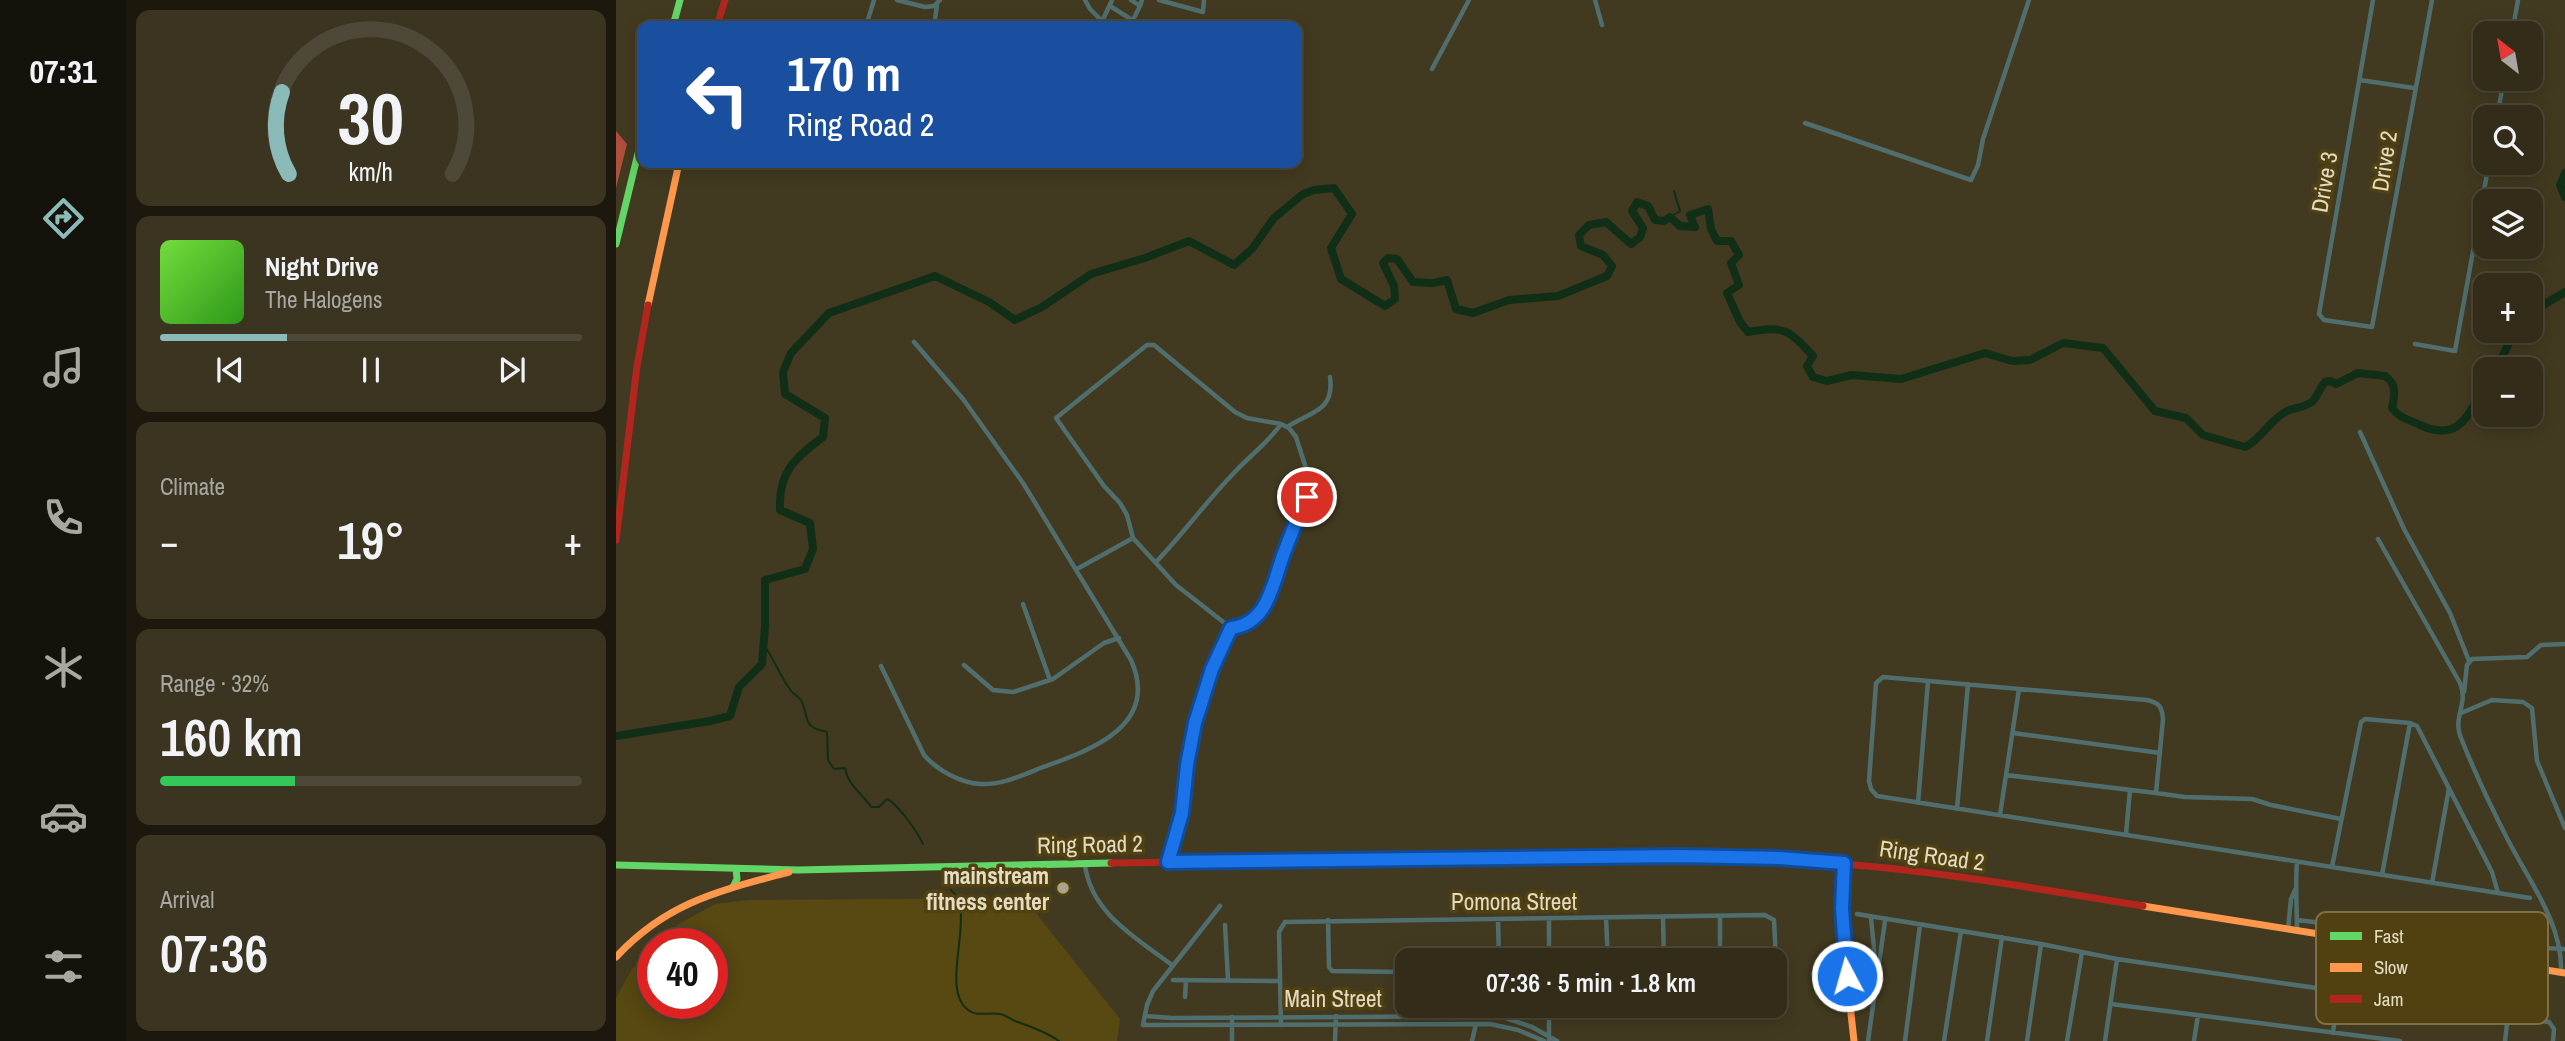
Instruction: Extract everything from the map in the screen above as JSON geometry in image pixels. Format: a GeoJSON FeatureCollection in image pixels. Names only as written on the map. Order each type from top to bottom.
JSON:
{"type":"FeatureCollection","features":[{"type":"Feature","properties":{"kind":"main road"},"geometry":{"type":"LineString","coordinates":[[674,21],[680,0]]}},
{"type":"Feature","properties":{"kind":"main road"},"geometry":{"type":"LineString","coordinates":[[719,21],[725,0]]}},
{"type":"Feature","properties":{"kind":"main road"},"geometry":{"type":"LineString","coordinates":[[616,244],[637,158]]}},
{"type":"Feature","properties":{"kind":"main road"},"geometry":{"type":"LineString","coordinates":[[616,540],[632,404],[646,315],[678,168]]}},
{"type":"Feature","properties":{"kind":"main road","name":"Ring Road 2"},"geometry":{"type":"LineString","coordinates":[[616,865],[798,870],[1168,862],[1681,856],[1779,858],[1958,876],[2316,935]]}},
{"type":"Feature","properties":{"kind":"main road"},"geometry":{"type":"LineString","coordinates":[[1844,863],[1842,932],[1854,1041]]}},
{"type":"Feature","properties":{"kind":"main road"},"geometry":{"type":"LineString","coordinates":[[733,887],[737,879],[736,869]]}},
{"type":"Feature","properties":{"kind":"main road"},"geometry":{"type":"LineString","coordinates":[[616,957],[646,926],[702,895],[798,870]]}},
{"type":"Feature","properties":{"kind":"street"},"geometry":{"type":"LineString","coordinates":[[868,21],[874,0]]}},
{"type":"Feature","properties":{"kind":"street"},"geometry":{"type":"LineString","coordinates":[[897,0],[925,7],[939,2]]}},
{"type":"Feature","properties":{"kind":"street"},"geometry":{"type":"LineString","coordinates":[[1085,0],[1099,21]]}},
{"type":"Feature","properties":{"kind":"street"},"geometry":{"type":"LineString","coordinates":[[1131,0],[1140,6]]}},
{"type":"Feature","properties":{"kind":"street"},"geometry":{"type":"LineString","coordinates":[[1102,21],[1111,3],[1133,20],[1142,0]]}},
{"type":"Feature","properties":{"kind":"street"},"geometry":{"type":"LineString","coordinates":[[1160,0],[1203,12],[1204,0]]}},
{"type":"Feature","properties":{"kind":"street"},"geometry":{"type":"LineString","coordinates":[[1432,69],[1469,0]]}},
{"type":"Feature","properties":{"kind":"street"},"geometry":{"type":"LineString","coordinates":[[1595,0],[1602,25]]}},
{"type":"Feature","properties":{"kind":"street"},"geometry":{"type":"LineString","coordinates":[[1805,123],[1971,180],[2029,0]]}},
{"type":"Feature","properties":{"kind":"street","name":"Drive 3"},"geometry":{"type":"LineString","coordinates":[[2372,327],[2324,320],[2319,314],[2373,0]]}},
{"type":"Feature","properties":{"kind":"street","name":"Drive 2"},"geometry":{"type":"LineString","coordinates":[[2372,327],[2432,0]]}},
{"type":"Feature","properties":{"kind":"street"},"geometry":{"type":"LineString","coordinates":[[2514,21],[2518,0]]}},
{"type":"Feature","properties":{"kind":"street"},"geometry":{"type":"LineString","coordinates":[[935,21],[939,2]]}},
{"type":"Feature","properties":{"kind":"street"},"geometry":{"type":"LineString","coordinates":[[2360,80],[2414,88]]}},
{"type":"Feature","properties":{"kind":"street"},"geometry":{"type":"LineString","coordinates":[[2415,344],[2455,351],[2487,175]]}},
{"type":"Feature","properties":{"kind":"street"},"geometry":{"type":"LineString","coordinates":[[881,666],[916,742],[931,763],[970,783],[1001,782],[1091,749],[1130,719],[1136,708],[1139,684],[1136,671],[1119,638],[1023,483],[969,407],[914,342]]}},
{"type":"Feature","properties":{"kind":"street"},"geometry":{"type":"LineString","coordinates":[[1154,345],[1241,415],[1281,424],[1296,437],[1311,487],[1267,601],[1249,623],[1231,628],[1176,585],[1133,538],[1127,515],[1120,503],[1104,486],[1056,417],[1144,346],[1154,345]]}},
{"type":"Feature","properties":{"kind":"street"},"geometry":{"type":"LineString","coordinates":[[1287,427],[1314,414],[1325,404],[1331,390],[1330,377]]}},
{"type":"Feature","properties":{"kind":"street"},"geometry":{"type":"LineString","coordinates":[[1156,562],[1184,534],[1230,476],[1270,439],[1281,424]]}},
{"type":"Feature","properties":{"kind":"street"},"geometry":{"type":"LineString","coordinates":[[2360,432],[2404,529],[2450,613],[2469,661],[2457,728],[2482,789],[2548,912]]}},
{"type":"Feature","properties":{"kind":"street"},"geometry":{"type":"LineString","coordinates":[[1077,569],[1133,538]]}},
{"type":"Feature","properties":{"kind":"street"},"geometry":{"type":"LineString","coordinates":[[2378,539],[2464,693]]}},
{"type":"Feature","properties":{"kind":"street"},"geometry":{"type":"LineString","coordinates":[[1023,604],[1050,680]]}},
{"type":"Feature","properties":{"kind":"street"},"geometry":{"type":"LineString","coordinates":[[1168,862],[1182,813],[1195,723],[1208,679],[1231,628]]}},
{"type":"Feature","properties":{"kind":"street"},"geometry":{"type":"LineString","coordinates":[[964,665],[987,687],[998,692],[1013,692],[1050,680],[1104,643],[1119,638]]}},
{"type":"Feature","properties":{"kind":"street"},"geometry":{"type":"LineString","coordinates":[[2469,661],[2527,657],[2541,645],[2564,644]]}},
{"type":"Feature","properties":{"kind":"street"},"geometry":{"type":"LineString","coordinates":[[2156,793],[2163,719],[2162,709],[2157,702],[1883,677],[1876,683],[1870,781],[1871,789],[1881,797],[2530,898]]}},
{"type":"Feature","properties":{"kind":"street"},"geometry":{"type":"LineString","coordinates":[[1917,803],[1928,681]]}},
{"type":"Feature","properties":{"kind":"street"},"geometry":{"type":"LineString","coordinates":[[1957,809],[1968,684]]}},
{"type":"Feature","properties":{"kind":"street"},"geometry":{"type":"LineString","coordinates":[[2000,815],[2019,689]]}},
{"type":"Feature","properties":{"kind":"street"},"geometry":{"type":"LineString","coordinates":[[2460,713],[2492,701],[2523,702],[2532,708],[2537,761],[2565,828]]}},
{"type":"Feature","properties":{"kind":"street"},"geometry":{"type":"LineString","coordinates":[[2332,867],[2361,722],[2365,719],[2410,723],[2418,727],[2492,872],[2498,893]]}},
{"type":"Feature","properties":{"kind":"street"},"geometry":{"type":"LineString","coordinates":[[2382,875],[2410,723]]}},
{"type":"Feature","properties":{"kind":"street"},"geometry":{"type":"LineString","coordinates":[[2013,733],[2160,753]]}},
{"type":"Feature","properties":{"kind":"street"},"geometry":{"type":"LineString","coordinates":[[2006,775],[2185,797],[2252,799],[2341,819]]}},
{"type":"Feature","properties":{"kind":"street"},"geometry":{"type":"LineString","coordinates":[[2432,883],[2449,787]]}},
{"type":"Feature","properties":{"kind":"street"},"geometry":{"type":"LineString","coordinates":[[2126,834],[2130,790]]}},
{"type":"Feature","properties":{"kind":"street"},"geometry":{"type":"LineString","coordinates":[[2297,862],[2297,932]]}},
{"type":"Feature","properties":{"kind":"street"},"geometry":{"type":"LineString","coordinates":[[1086,865],[1090,885],[1106,911],[1124,929],[1172,965]]}},
{"type":"Feature","properties":{"kind":"street"},"geometry":{"type":"LineString","coordinates":[[2288,930],[2295,889]]}},
{"type":"Feature","properties":{"kind":"street"},"geometry":{"type":"LineString","coordinates":[[1145,1016],[1153,991],[1220,906]]}},
{"type":"Feature","properties":{"kind":"street"},"geometry":{"type":"LineString","coordinates":[[2548,913],[2562,949],[2563,973]]}},
{"type":"Feature","properties":{"kind":"street"},"geometry":{"type":"LineString","coordinates":[[1857,914],[2117,959],[2316,988]]}},
{"type":"Feature","properties":{"kind":"street","name":"Pomona Street"},"geometry":{"type":"LineString","coordinates":[[1281,1026],[1279,932],[1283,924],[1328,920],[1765,915],[1773,918],[1775,948]]}},
{"type":"Feature","properties":{"kind":"street"},"geometry":{"type":"LineString","coordinates":[[1720,916],[1720,948]]}},
{"type":"Feature","properties":{"kind":"street"},"geometry":{"type":"LineString","coordinates":[[1663,917],[1664,948]]}},
{"type":"Feature","properties":{"kind":"street"},"geometry":{"type":"LineString","coordinates":[[1606,918],[1607,948]]}},
{"type":"Feature","properties":{"kind":"street"},"geometry":{"type":"LineString","coordinates":[[1871,918],[1877,977]]}},
{"type":"Feature","properties":{"kind":"street"},"geometry":{"type":"LineString","coordinates":[[1498,919],[1499,948]]}},
{"type":"Feature","properties":{"kind":"street"},"geometry":{"type":"LineString","coordinates":[[1549,919],[1549,948]]}},
{"type":"Feature","properties":{"kind":"street"},"geometry":{"type":"LineString","coordinates":[[1328,920],[1329,967],[1332,971],[1395,972]]}},
{"type":"Feature","properties":{"kind":"street"},"geometry":{"type":"LineString","coordinates":[[1868,1041],[1885,920]]}},
{"type":"Feature","properties":{"kind":"street"},"geometry":{"type":"LineString","coordinates":[[2297,920],[2316,922]]}},
{"type":"Feature","properties":{"kind":"street"},"geometry":{"type":"LineString","coordinates":[[1225,925],[1228,981]]}},
{"type":"Feature","properties":{"kind":"street"},"geometry":{"type":"LineString","coordinates":[[1905,1041],[1920,925]]}},
{"type":"Feature","properties":{"kind":"street"},"geometry":{"type":"LineString","coordinates":[[1944,1041],[1961,931]]}},
{"type":"Feature","properties":{"kind":"street"},"geometry":{"type":"LineString","coordinates":[[1987,1041],[2002,937]]}},
{"type":"Feature","properties":{"kind":"street"},"geometry":{"type":"LineString","coordinates":[[2027,1041],[2041,944]]}},
{"type":"Feature","properties":{"kind":"street"},"geometry":{"type":"LineString","coordinates":[[2067,1041],[2082,952]]}},
{"type":"Feature","properties":{"kind":"street"},"geometry":{"type":"LineString","coordinates":[[2105,1041],[2117,959]]}},
{"type":"Feature","properties":{"kind":"street"},"geometry":{"type":"LineString","coordinates":[[1173,980],[1279,981]]}},
{"type":"Feature","properties":{"kind":"street"},"geometry":{"type":"LineString","coordinates":[[1185,997],[1186,980]]}},
{"type":"Feature","properties":{"kind":"street"},"geometry":{"type":"LineString","coordinates":[[2111,1004],[2400,1041]]}},
{"type":"Feature","properties":{"kind":"street"},"geometry":{"type":"LineString","coordinates":[[2194,1041],[2198,1015]]}},
{"type":"Feature","properties":{"kind":"street","name":"Main Street"},"geometry":{"type":"LineString","coordinates":[[1395,1016],[1145,1016],[1143,1026],[1476,1024],[1507,1028],[1557,1041]]}},
{"type":"Feature","properties":{"kind":"street"},"geometry":{"type":"LineString","coordinates":[[1335,1041],[1336,1016]]}},
{"type":"Feature","properties":{"kind":"street"},"geometry":{"type":"LineString","coordinates":[[1206,1017],[1206,1026]]}},
{"type":"Feature","properties":{"kind":"street"},"geometry":{"type":"LineString","coordinates":[[1232,1017],[1232,1041]]}},
{"type":"Feature","properties":{"kind":"street"},"geometry":{"type":"LineString","coordinates":[[1172,1018],[1172,1026]]}},
{"type":"Feature","properties":{"kind":"street","name":"Main Street"},"geometry":{"type":"LineString","coordinates":[[1510,1018],[1542,1031],[1546,1039]]}},
{"type":"Feature","properties":{"kind":"street"},"geometry":{"type":"LineString","coordinates":[[1546,1039],[1548,1018]]}},
{"type":"Feature","properties":{"kind":"street"},"geometry":{"type":"LineString","coordinates":[[1546,1039],[1542,1031],[1548,1021]]}},
{"type":"Feature","properties":{"kind":"street"},"geometry":{"type":"LineString","coordinates":[[2548,1022],[2554,1029],[2553,1041]]}},
{"type":"Feature","properties":{"kind":"street"},"geometry":{"type":"LineString","coordinates":[[1472,1041],[1476,1024]]}},
{"type":"Feature","properties":{"kind":"street"},"geometry":{"type":"LineString","coordinates":[[2333,1033],[2334,1024]]}},
{"type":"Feature","properties":{"kind":"shaded area"},"geometry":{"type":"Polygon","coordinates":[[[616,131],[627,144],[616,188],[616,131]]]}},
{"type":"Feature","properties":{"kind":"shaded area"},"geometry":{"type":"Polygon","coordinates":[[[1024,898],[1120,1019],[1117,1041],[616,1041],[616,998],[637,964],[637,1019],[728,1019],[728,928],[674,928],[715,904],[748,900],[1024,898]]]}},
{"type":"Feature","properties":{"kind":"waterway"},"geometry":{"type":"LineString","coordinates":[[2565,173],[2560,185],[2565,197]]}},
{"type":"Feature","properties":{"kind":"waterway"},"geometry":{"type":"LineString","coordinates":[[616,736],[730,716],[739,687],[762,664],[765,580],[805,569],[813,549],[810,523],[780,510],[782,486],[790,467],[823,437],[825,418],[785,394],[783,372],[791,353],[829,313],[935,276],[989,302],[1015,320],[1042,307],[1091,274],[1189,241],[1234,265],[1252,249],[1274,218],[1303,194],[1314,190],[1334,188],[1352,214],[1331,248],[1341,279],[1385,306],[1395,299],[1394,286],[1383,263],[1388,258],[1397,259],[1413,282],[1433,283],[1447,280],[1456,309],[1473,313],[1509,300],[1558,296],[1607,276],[1612,266],[1603,255],[1581,246],[1579,235],[1589,225],[1606,222],[1631,244],[1640,237],[1643,228],[1632,211],[1637,202],[1648,206],[1655,220],[1664,221],[1670,217],[1680,226],[1695,227],[1690,215],[1708,209],[1711,229],[1717,241],[1731,241],[1739,255],[1731,263],[1739,285],[1727,293],[1740,322],[1748,332],[1770,329],[1791,335],[1813,356],[1807,366],[1813,377],[1827,381],[1852,375],[1901,379],[1985,353],[2012,361],[2030,360],[2063,343],[2103,348],[2155,411],[2186,418],[2203,435],[2245,447],[2281,415],[2313,401],[2325,382],[2336,384],[2358,373],[2385,376],[2389,379],[2393,386],[2392,408],[2395,412],[2433,430],[2453,428],[2461,423],[2473,407]]}},
{"type":"Feature","properties":{"kind":"waterway"},"geometry":{"type":"LineString","coordinates":[[1670,217],[1680,211],[1674,191]]}},
{"type":"Feature","properties":{"kind":"waterway"},"geometry":{"type":"LineString","coordinates":[[2543,305],[2565,292]]}},
{"type":"Feature","properties":{"kind":"waterway"},"geometry":{"type":"LineString","coordinates":[[2502,357],[2509,343]]}},
{"type":"Feature","properties":{"kind":"waterway"},"geometry":{"type":"LineString","coordinates":[[763,644],[790,690],[801,700],[810,724],[827,732],[828,760],[834,769],[845,768],[852,785],[871,807],[879,807],[887,799],[892,802],[923,844]]}},
{"type":"Feature","properties":{"kind":"waterway"},"geometry":{"type":"LineString","coordinates":[[951,890],[958,901],[961,915],[956,985],[960,999],[972,1012],[1002,1015],[1059,1041]]}},
{"type":"Feature","properties":{"kind":"traffic: fast"},"geometry":{"type":"LineString","coordinates":[[674,21],[680,0]]}},
{"type":"Feature","properties":{"kind":"traffic: fast"},"geometry":{"type":"LineString","coordinates":[[616,244],[637,158]]}},
{"type":"Feature","properties":{"kind":"traffic: fast"},"geometry":{"type":"LineString","coordinates":[[1474,858],[1728,856],[1829,863]]}},
{"type":"Feature","properties":{"kind":"traffic: fast"},"geometry":{"type":"LineString","coordinates":[[616,865],[798,870],[1111,863]]}},
{"type":"Feature","properties":{"kind":"traffic: fast"},"geometry":{"type":"LineString","coordinates":[[733,887],[737,879],[736,869]]}},
{"type":"Feature","properties":{"kind":"traffic: slow"},"geometry":{"type":"LineString","coordinates":[[648,305],[678,168]]}},
{"type":"Feature","properties":{"kind":"traffic: slow"},"geometry":{"type":"LineString","coordinates":[[1844,863],[1842,932],[1854,1041]]}},
{"type":"Feature","properties":{"kind":"traffic: slow"},"geometry":{"type":"LineString","coordinates":[[616,957],[655,923],[695,901],[789,872]]}},
{"type":"Feature","properties":{"kind":"traffic: slow"},"geometry":{"type":"LineString","coordinates":[[2143,906],[2316,933]]}},
{"type":"Feature","properties":{"kind":"traffic: slow"},"geometry":{"type":"LineString","coordinates":[[2548,970],[2565,973]]}},
{"type":"Feature","properties":{"kind":"traffic: jam"},"geometry":{"type":"LineString","coordinates":[[719,21],[725,0]]}},
{"type":"Feature","properties":{"kind":"traffic: jam"},"geometry":{"type":"LineString","coordinates":[[616,540],[637,366],[648,305]]}},
{"type":"Feature","properties":{"kind":"traffic: jam"},"geometry":{"type":"LineString","coordinates":[[1111,863],[1474,858]]}},
{"type":"Feature","properties":{"kind":"traffic: jam"},"geometry":{"type":"LineString","coordinates":[[1829,863],[1947,875],[2143,906]]}},
{"type":"Feature","properties":{"kind":"place","name":"mainstream fitness center"},"geometry":{"type":"Point","coordinates":[1063,888]}},
{"type":"Feature","properties":{"kind":"route"},"geometry":{"type":"LineString","coordinates":[[1307,497],[1267,601],[1249,623],[1231,628],[1205,689],[1192,738],[1182,813],[1168,862],[1728,856],[1844,863],[1842,932],[1847,976]]}}]}
